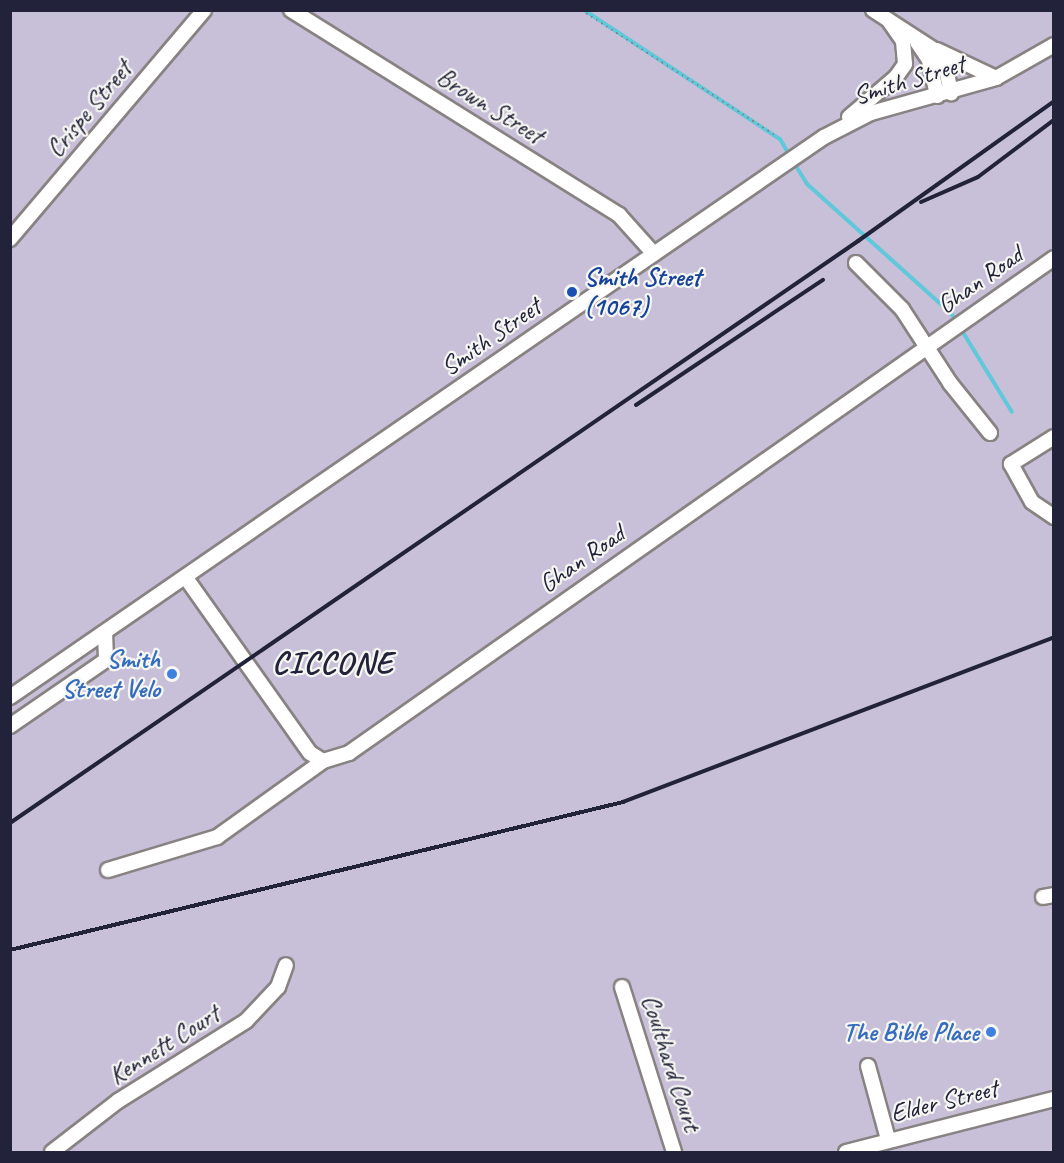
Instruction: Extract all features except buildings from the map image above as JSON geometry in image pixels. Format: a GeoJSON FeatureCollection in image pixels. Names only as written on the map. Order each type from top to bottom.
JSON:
{"type":"FeatureCollection","features":[{"type":"Feature","properties":{"kind":"street","name":"Crispe Street"},"geometry":{"type":"LineString","coordinates":[[10,239],[204,10]]}},
{"type":"Feature","properties":{"kind":"street","name":"Brown Street"},"geometry":{"type":"LineString","coordinates":[[291,10],[618,215],[654,254]]}},
{"type":"Feature","properties":{"kind":"street"},"geometry":{"type":"LineString","coordinates":[[873,10],[971,70],[996,78]]}},
{"type":"Feature","properties":{"kind":"street"},"geometry":{"type":"LineString","coordinates":[[824,137],[902,71],[906,48],[889,21]]}},
{"type":"Feature","properties":{"kind":"street"},"geometry":{"type":"LineString","coordinates":[[902,29],[926,52],[937,96]]}},
{"type":"Feature","properties":{"kind":"street"},"geometry":{"type":"LineString","coordinates":[[915,37],[943,60],[951,93]]}},
{"type":"Feature","properties":{"kind":"street","name":"Smith Street"},"geometry":{"type":"LineString","coordinates":[[10,697],[824,137],[860,117],[951,93],[996,78],[1053,45]]}},
{"type":"Feature","properties":{"kind":"street","name":"Ghan Road"},"geometry":{"type":"LineString","coordinates":[[108,870],[217,837],[323,761],[359,746],[1053,258]]}},
{"type":"Feature","properties":{"kind":"street"},"geometry":{"type":"LineString","coordinates":[[856,263],[902,309],[925,348],[990,433]]}},
{"type":"Feature","properties":{"kind":"street"},"geometry":{"type":"LineString","coordinates":[[1053,436],[1011,464],[1032,502],[1053,517]]}},
{"type":"Feature","properties":{"kind":"street"},"geometry":{"type":"LineString","coordinates":[[186,578],[301,743],[323,761]]}},
{"type":"Feature","properties":{"kind":"street"},"geometry":{"type":"LineString","coordinates":[[10,726],[106,660],[105,632]]}},
{"type":"Feature","properties":{"kind":"street","name":"Kennett Court"},"geometry":{"type":"LineString","coordinates":[[52,1152],[118,1101],[246,1021],[278,987],[286,965]]}},
{"type":"Feature","properties":{"kind":"street","name":"Coulthard Court"},"geometry":{"type":"LineString","coordinates":[[622,987],[674,1152]]}},
{"type":"Feature","properties":{"kind":"street"},"geometry":{"type":"LineString","coordinates":[[868,1066],[888,1139]]}},
{"type":"Feature","properties":{"kind":"street","name":"Elder Street"},"geometry":{"type":"LineString","coordinates":[[846,1152],[888,1139],[1053,1099]]}},
{"type":"Feature","properties":{"kind":"path"},"geometry":{"type":"LineString","coordinates":[[581,10],[778,136]]}},
{"type":"Feature","properties":{"kind":"shaded area"},"geometry":{"type":"Polygon","coordinates":[[[10,11],[1053,11],[1053,1152],[10,1152],[10,11]]]}},
{"type":"Feature","properties":{"kind":"waterway"},"geometry":{"type":"LineString","coordinates":[[584,10],[780,139],[790,156]]}},
{"type":"Feature","properties":{"kind":"waterway"},"geometry":{"type":"LineString","coordinates":[[794,163],[807,184],[951,313],[1012,412]]}},
{"type":"Feature","properties":{"kind":"railway"},"geometry":{"type":"LineString","coordinates":[[10,823],[858,241],[1054,101]]}},
{"type":"Feature","properties":{"kind":"railway"},"geometry":{"type":"LineString","coordinates":[[921,202],[978,177],[1054,120]]}},
{"type":"Feature","properties":{"kind":"railway"},"geometry":{"type":"LineString","coordinates":[[636,405],[823,280]]}},
{"type":"Feature","properties":{"kind":"railway"},"geometry":{"type":"LineString","coordinates":[[10,950],[623,802],[1054,637]]}},
{"type":"Feature","properties":{"kind":"place","name":"Smith Street (1067)"},"geometry":{"type":"Point","coordinates":[572,292]}},
{"type":"Feature","properties":{"kind":"place","name":"Smith Street Velo"},"geometry":{"type":"Point","coordinates":[172,674]}},
{"type":"Feature","properties":{"kind":"place","name":"The Bible Place"},"geometry":{"type":"Point","coordinates":[991,1032]}},
{"type":"Feature","properties":{"kind":"district","name":"CICCONE"},"geometry":{"type":"Point","coordinates":[333,663]}}]}
